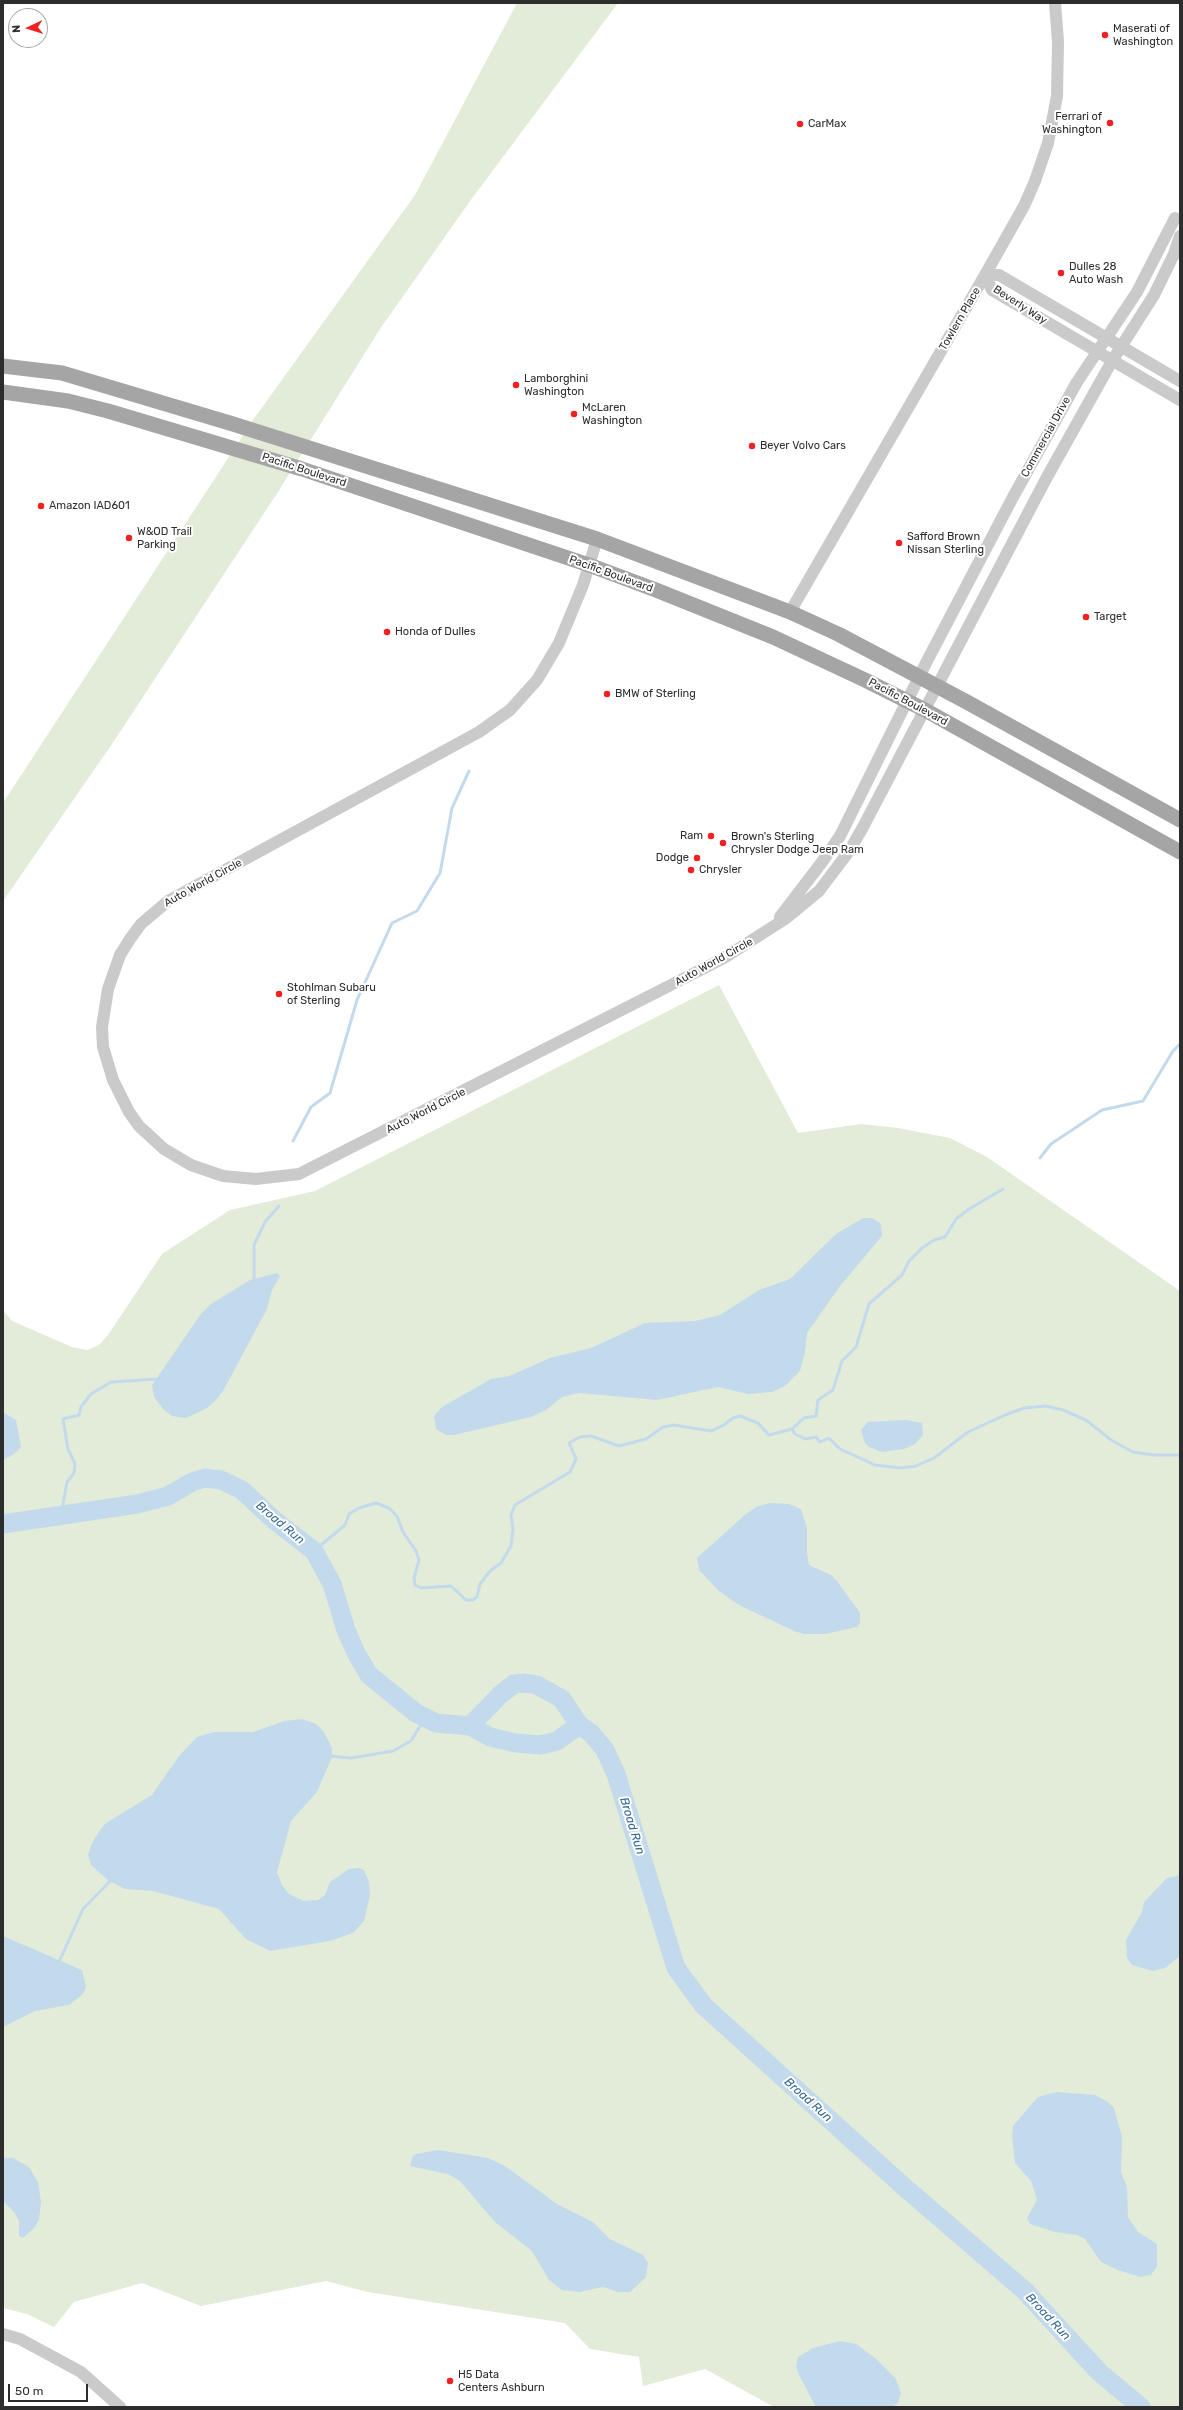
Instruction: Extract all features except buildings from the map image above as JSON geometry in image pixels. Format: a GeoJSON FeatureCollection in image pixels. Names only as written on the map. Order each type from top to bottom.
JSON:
{"type":"FeatureCollection","features":[{"type":"Feature","properties":{"kind":"main road","name":"Pacific Boulevard"},"geometry":{"type":"LineString","coordinates":[[3,366],[62,373],[233,424],[313,451],[597,538],[790,612],[838,634],[938,686],[1180,820]]}},
{"type":"Feature","properties":{"kind":"main road","name":"Pacific Boulevard"},"geometry":{"type":"LineString","coordinates":[[3,392],[68,402],[220,444],[302,469],[589,565],[773,637],[925,710],[1180,852]]}},
{"type":"Feature","properties":{"kind":"street","name":"Towlern Place"},"geometry":{"type":"LineString","coordinates":[[790,612],[985,275],[1024,206],[1035,181],[1048,143],[1057,96],[1058,67],[1055,3]]}},
{"type":"Feature","properties":{"kind":"street","name":"Commercial Drive"},"geometry":{"type":"LineString","coordinates":[[919,677],[1052,424],[1137,292],[1175,218],[1180,234],[1174,254],[1154,295],[1112,361],[1047,477],[925,710]]}},
{"type":"Feature","properties":{"kind":"street","name":"Beverly Way"},"geometry":{"type":"LineString","coordinates":[[1180,381],[1000,275],[985,275],[992,290],[1180,400]]}},
{"type":"Feature","properties":{"kind":"street","name":"Auto World Circle"},"geometry":{"type":"LineString","coordinates":[[597,538],[589,565],[559,643],[537,680],[510,710],[479,732],[185,891],[154,911],[141,924],[120,955],[112,972],[104,1007],[103,1047],[107,1065],[120,1096],[129,1112],[152,1139],[164,1149],[192,1165],[223,1176],[250,1179],[271,1179],[299,1174],[724,958],[804,905],[834,874],[857,838],[925,710]]}},
{"type":"Feature","properties":{"kind":"street","name":"Auto World Circle"},"geometry":{"type":"LineString","coordinates":[[772,927],[840,836],[908,702],[919,677]]}},
{"type":"Feature","properties":{"kind":"street"},"geometry":{"type":"LineString","coordinates":[[3,2334],[20,2339],[81,2372],[120,2407]]}},
{"type":"Feature","properties":{"kind":"green space"},"geometry":{"type":"Polygon","coordinates":[[[517,3],[618,3],[470,201],[380,329],[276,495],[112,744],[3,901],[3,803],[253,420],[415,195],[517,3]]]}},
{"type":"Feature","properties":{"kind":"green space"},"geometry":{"type":"Polygon","coordinates":[[[719,985],[798,1133],[861,1124],[898,1128],[950,1138],[987,1157],[1180,1291],[1180,2407],[774,2407],[705,2369],[643,2386],[639,2357],[590,2349],[565,2323],[368,2292],[326,2281],[201,2306],[142,2283],[74,2302],[54,2327],[27,2314],[3,2308],[3,1310],[12,1321],[72,1347],[87,1350],[99,1345],[108,1335],[162,1254],[230,1210],[315,1191],[719,985]]]}},
{"type":"Feature","properties":{"kind":"water"},"geometry":{"type":"Polygon","coordinates":[[[863,1218],[872,1218],[881,1224],[882,1236],[840,1286],[807,1333],[805,1352],[800,1371],[785,1386],[772,1392],[748,1394],[718,1387],[657,1400],[579,1393],[562,1397],[546,1410],[531,1417],[454,1435],[446,1435],[436,1429],[434,1416],[442,1407],[491,1379],[509,1376],[550,1358],[591,1348],[645,1323],[695,1321],[720,1315],[759,1290],[790,1279],[836,1234],[863,1218]]]}},
{"type":"Feature","properties":{"kind":"water"},"geometry":{"type":"Polygon","coordinates":[[[277,1273],[280,1276],[272,1290],[267,1309],[223,1391],[215,1401],[207,1408],[186,1418],[172,1416],[164,1410],[154,1397],[152,1385],[201,1314],[211,1304],[250,1280],[277,1273]]]}},
{"type":"Feature","properties":{"kind":"water"},"geometry":{"type":"Polygon","coordinates":[[[3,1412],[16,1420],[21,1447],[14,1454],[3,1460],[3,1412]]]}},
{"type":"Feature","properties":{"kind":"water"},"geometry":{"type":"Polygon","coordinates":[[[906,1420],[922,1423],[923,1435],[915,1444],[904,1449],[882,1452],[869,1447],[865,1443],[861,1430],[868,1422],[906,1420]]]}},
{"type":"Feature","properties":{"kind":"water"},"geometry":{"type":"Polygon","coordinates":[[[770,1503],[789,1504],[801,1509],[807,1528],[807,1553],[809,1565],[831,1575],[837,1581],[860,1613],[860,1623],[857,1627],[825,1634],[804,1634],[794,1631],[739,1605],[719,1591],[699,1570],[697,1558],[746,1514],[756,1507],[770,1503]]]}},
{"type":"Feature","properties":{"kind":"water"},"geometry":{"type":"Polygon","coordinates":[[[302,1719],[316,1724],[324,1732],[332,1748],[332,1757],[317,1792],[291,1821],[277,1872],[282,1885],[289,1894],[304,1901],[318,1900],[325,1895],[330,1882],[349,1869],[359,1868],[364,1870],[369,1882],[370,1895],[364,1921],[353,1933],[330,1941],[270,1951],[246,1939],[219,1909],[153,1891],[125,1889],[109,1881],[91,1865],[88,1855],[92,1843],[100,1830],[106,1823],[152,1795],[179,1756],[197,1737],[214,1732],[253,1732],[284,1721],[302,1719]]]}},
{"type":"Feature","properties":{"kind":"water"},"geometry":{"type":"Polygon","coordinates":[[[1180,1875],[1180,1956],[1165,1968],[1153,1971],[1132,1965],[1127,1958],[1126,1940],[1142,1912],[1144,1902],[1167,1878],[1180,1875]]]}},
{"type":"Feature","properties":{"kind":"water"},"geometry":{"type":"Polygon","coordinates":[[[3,1936],[82,1970],[86,1987],[83,1994],[69,2005],[35,2011],[3,2027],[3,1936]]]}},
{"type":"Feature","properties":{"kind":"water"},"geometry":{"type":"Polygon","coordinates":[[[1056,2092],[1095,2095],[1108,2102],[1114,2108],[1122,2137],[1121,2172],[1127,2187],[1128,2217],[1138,2232],[1157,2244],[1157,2266],[1151,2275],[1140,2277],[1118,2270],[1101,2262],[1085,2239],[1077,2235],[1055,2232],[1030,2224],[1027,2218],[1037,2200],[1031,2181],[1015,2163],[1012,2137],[1013,2126],[1038,2097],[1056,2092]]]}},
{"type":"Feature","properties":{"kind":"water"},"geometry":{"type":"Polygon","coordinates":[[[438,2150],[488,2158],[505,2166],[557,2204],[593,2222],[610,2239],[643,2255],[648,2263],[646,2277],[630,2292],[618,2292],[603,2287],[579,2292],[562,2290],[549,2280],[532,2251],[495,2222],[460,2181],[448,2174],[410,2166],[413,2156],[416,2154],[438,2150]]]}},
{"type":"Feature","properties":{"kind":"water"},"geometry":{"type":"Polygon","coordinates":[[[3,2158],[13,2158],[29,2167],[38,2182],[41,2202],[39,2220],[34,2228],[23,2238],[19,2236],[19,2221],[14,2212],[3,2201],[3,2158]]]}},
{"type":"Feature","properties":{"kind":"water"},"geometry":{"type":"Polygon","coordinates":[[[840,2341],[856,2344],[875,2358],[896,2379],[901,2393],[898,2403],[892,2407],[816,2407],[799,2375],[796,2366],[798,2357],[813,2348],[840,2341]]]}},
{"type":"Feature","properties":{"kind":"waterway"},"geometry":{"type":"LineString","coordinates":[[293,1141],[311,1107],[330,1093],[357,1000],[392,923],[417,911],[440,873],[452,808],[469,771]]}},
{"type":"Feature","properties":{"kind":"waterway"},"geometry":{"type":"LineString","coordinates":[[1040,1158],[1051,1144],[1102,1110],[1143,1101],[1173,1051],[1180,1044]]}},
{"type":"Feature","properties":{"kind":"waterway"},"geometry":{"type":"LineString","coordinates":[[314,1551],[345,1525],[349,1514],[359,1508],[376,1503],[389,1508],[397,1516],[403,1532],[416,1551],[419,1560],[414,1578],[415,1585],[421,1588],[451,1586],[466,1600],[473,1600],[477,1597],[480,1584],[490,1571],[501,1563],[511,1546],[513,1529],[511,1515],[515,1505],[570,1472],[576,1459],[569,1443],[580,1437],[591,1436],[619,1446],[646,1439],[663,1427],[674,1425],[711,1431],[724,1425],[733,1418],[740,1416],[758,1423],[769,1435],[792,1429],[804,1418],[816,1416],[818,1400],[833,1390],[842,1361],[856,1347],[869,1304],[902,1275],[909,1261],[922,1248],[934,1240],[945,1237],[956,1219],[969,1209],[1003,1189]]}},
{"type":"Feature","properties":{"kind":"waterway"},"geometry":{"type":"LineString","coordinates":[[254,1283],[254,1245],[265,1222],[279,1206]]}},
{"type":"Feature","properties":{"kind":"waterway"},"geometry":{"type":"LineString","coordinates":[[61,1516],[67,1482],[74,1473],[75,1464],[68,1449],[63,1419],[79,1415],[81,1407],[91,1394],[111,1382],[158,1379]]}},
{"type":"Feature","properties":{"kind":"waterway"},"geometry":{"type":"LineString","coordinates":[[792,1429],[795,1434],[805,1439],[816,1437],[820,1442],[829,1438],[840,1449],[875,1465],[901,1468],[916,1466],[934,1458],[968,1432],[1005,1415],[1024,1408],[1046,1406],[1063,1410],[1086,1420],[1111,1440],[1133,1452],[1153,1455],[1180,1455]]}},
{"type":"Feature","properties":{"kind":"waterway","name":"Broad Run"},"geometry":{"type":"LineString","coordinates":[[3,1524],[137,1504],[168,1496],[192,1482],[205,1478],[221,1480],[242,1490],[274,1520],[314,1551],[332,1584],[346,1630],[356,1653],[369,1675],[416,1713],[436,1723],[470,1726],[490,1737],[516,1743],[540,1745],[557,1741],[579,1725]]}},
{"type":"Feature","properties":{"kind":"waterway","name":"Broad Run"},"geometry":{"type":"LineString","coordinates":[[470,1726],[500,1695],[514,1684],[525,1683],[537,1685],[562,1699],[579,1725],[591,1733],[605,1750],[616,1774],[676,1968],[704,2006],[902,2185],[1025,2291],[1099,2372],[1141,2407]]}},
{"type":"Feature","properties":{"kind":"waterway"},"geometry":{"type":"LineString","coordinates":[[329,1756],[351,1758],[393,1751],[411,1741],[425,1718]]}},
{"type":"Feature","properties":{"kind":"waterway"},"geometry":{"type":"LineString","coordinates":[[59,1962],[83,1909],[112,1879]]}},
{"type":"Feature","properties":{"kind":"place","name":"Maserati of Washington"},"geometry":{"type":"Point","coordinates":[1105,35]}},
{"type":"Feature","properties":{"kind":"place","name":"Ferrari of Washington"},"geometry":{"type":"Point","coordinates":[1110,123]}},
{"type":"Feature","properties":{"kind":"place","name":"CarMax"},"geometry":{"type":"Point","coordinates":[800,124]}},
{"type":"Feature","properties":{"kind":"place","name":"Dulles 28 Auto Wash"},"geometry":{"type":"Point","coordinates":[1061,273]}},
{"type":"Feature","properties":{"kind":"place","name":"Lamborghini Washington"},"geometry":{"type":"Point","coordinates":[516,385]}},
{"type":"Feature","properties":{"kind":"place","name":"McLaren Washington"},"geometry":{"type":"Point","coordinates":[574,414]}},
{"type":"Feature","properties":{"kind":"place","name":"Beyer Volvo Cars"},"geometry":{"type":"Point","coordinates":[752,446]}},
{"type":"Feature","properties":{"kind":"place","name":"Amazon IAD601"},"geometry":{"type":"Point","coordinates":[41,506]}},
{"type":"Feature","properties":{"kind":"place","name":"W&OD Trail Parking"},"geometry":{"type":"Point","coordinates":[129,538]}},
{"type":"Feature","properties":{"kind":"place","name":"Safford Brown Nissan Sterling"},"geometry":{"type":"Point","coordinates":[899,543]}},
{"type":"Feature","properties":{"kind":"place","name":"Target"},"geometry":{"type":"Point","coordinates":[1086,617]}},
{"type":"Feature","properties":{"kind":"place","name":"Honda of Dulles"},"geometry":{"type":"Point","coordinates":[387,632]}},
{"type":"Feature","properties":{"kind":"place","name":"BMW of Sterling"},"geometry":{"type":"Point","coordinates":[607,694]}},
{"type":"Feature","properties":{"kind":"place","name":"Ram"},"geometry":{"type":"Point","coordinates":[711,836]}},
{"type":"Feature","properties":{"kind":"place","name":"Brown's Sterling Chrysler Dodge Jeep Ram"},"geometry":{"type":"Point","coordinates":[723,843]}},
{"type":"Feature","properties":{"kind":"place","name":"Dodge"},"geometry":{"type":"Point","coordinates":[697,858]}},
{"type":"Feature","properties":{"kind":"place","name":"Chrysler"},"geometry":{"type":"Point","coordinates":[691,870]}},
{"type":"Feature","properties":{"kind":"place","name":"Stohlman Subaru of Sterling"},"geometry":{"type":"Point","coordinates":[279,994]}},
{"type":"Feature","properties":{"kind":"place","name":"H5 Data Centers Ashburn"},"geometry":{"type":"Point","coordinates":[450,2381]}}]}
